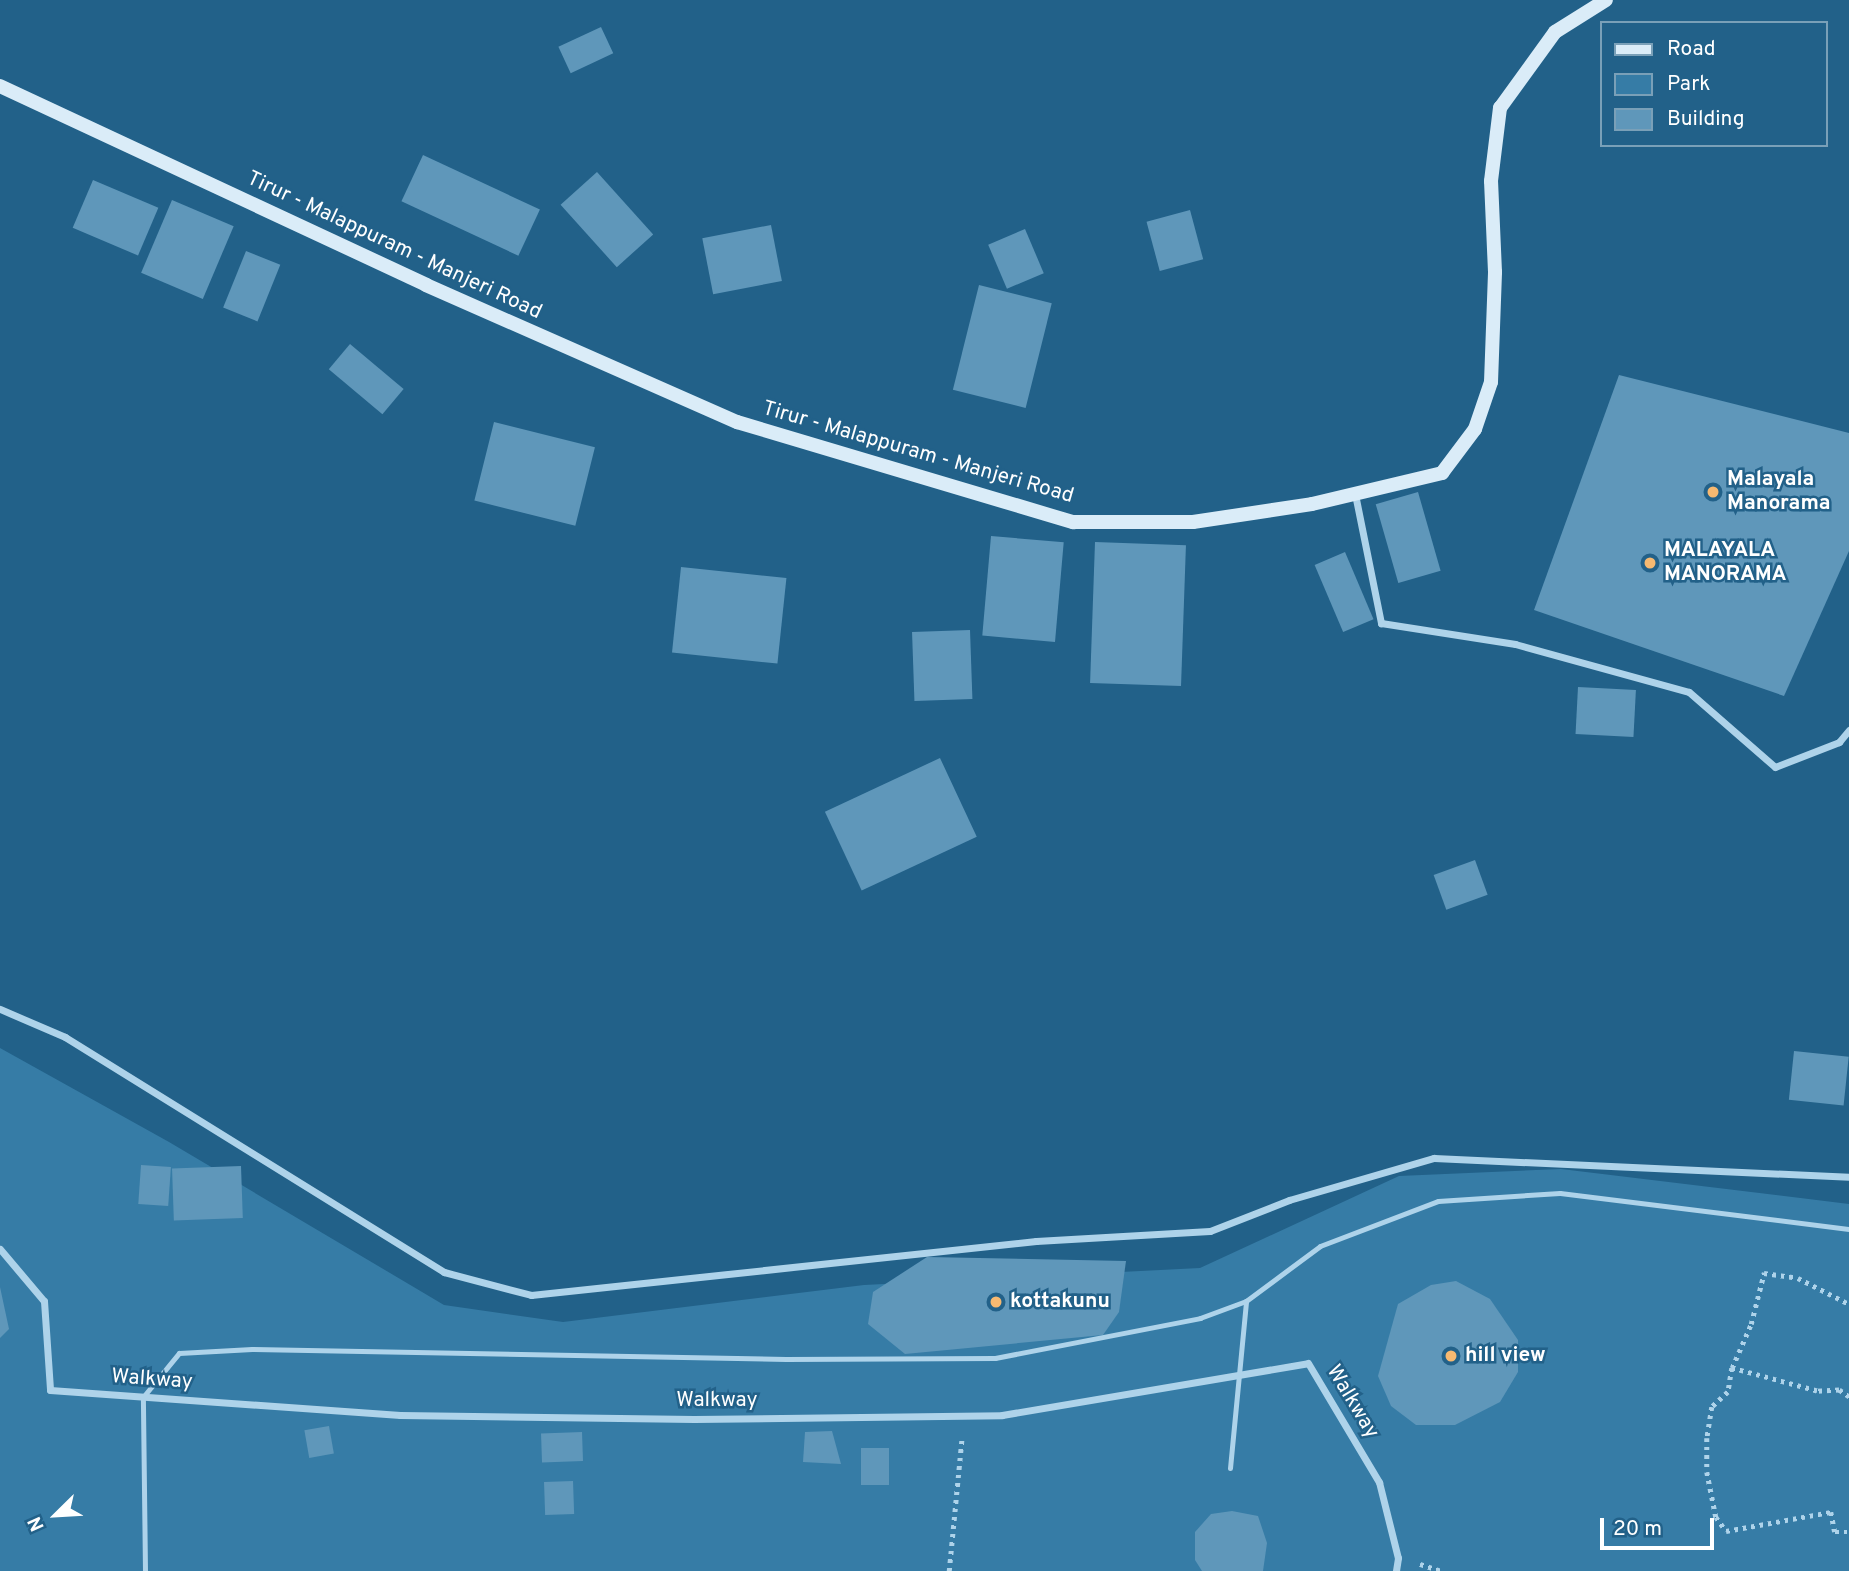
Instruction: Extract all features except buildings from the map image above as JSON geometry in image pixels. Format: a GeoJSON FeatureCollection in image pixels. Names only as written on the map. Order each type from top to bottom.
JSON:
{"type":"FeatureCollection","features":[{"type":"Feature","properties":{"kind":"main road","name":"Tirur - Malappuram - Manjeri Road"},"geometry":{"type":"LineString","coordinates":[[0,86],[426,285],[737,422],[1073,522],[1193,522],[1355,494],[1442,473],[1475,429],[1491,382],[1495,272],[1491,181],[1500,108],[1555,32],[1606,0]]}},
{"type":"Feature","properties":{"kind":"street"},"geometry":{"type":"LineString","coordinates":[[1355,494],[1381,623],[1515,644],[1689,692],[1775,767],[1839,742],[1849,730]]}},
{"type":"Feature","properties":{"kind":"street"},"geometry":{"type":"LineString","coordinates":[[0,1009],[65,1037],[444,1272],[531,1295],[1036,1241],[1210,1231],[1289,1199],[1434,1158],[1849,1177]]}},
{"type":"Feature","properties":{"kind":"street","name":"Walkway"},"geometry":{"type":"LineString","coordinates":[[0,1249],[44,1301],[50,1390],[400,1415],[694,1419],[1002,1415],[1308,1363],[1379,1482],[1398,1558],[1396,1571]]}},
{"type":"Feature","properties":{"kind":"lane"},"geometry":{"type":"LineString","coordinates":[[145,1571],[143,1397],[179,1353],[252,1349],[786,1359],[995,1358],[1200,1318],[1246,1301],[1320,1246],[1438,1201],[1560,1193],[1849,1229]]}},
{"type":"Feature","properties":{"kind":"lane"},"geometry":{"type":"LineString","coordinates":[[1230,1468],[1246,1301]]}},
{"type":"Feature","properties":{"kind":"path"},"geometry":{"type":"LineString","coordinates":[[1849,1304],[1798,1278],[1764,1273],[1751,1324],[1732,1368],[1728,1392],[1712,1407],[1707,1438],[1707,1472],[1716,1517],[1726,1531],[1831,1512],[1835,1532],[1849,1532]]}},
{"type":"Feature","properties":{"kind":"path"},"geometry":{"type":"LineString","coordinates":[[1732,1368],[1817,1391],[1839,1391],[1849,1397]]}},
{"type":"Feature","properties":{"kind":"path"},"geometry":{"type":"LineString","coordinates":[[949,1571],[964,1415]]}},
{"type":"Feature","properties":{"kind":"path"},"geometry":{"type":"LineString","coordinates":[[1435,1569],[1442,1571]]}},
{"type":"Feature","properties":{"kind":"green space"},"geometry":{"type":"Polygon","coordinates":[[[0,1048],[169,1142],[444,1305],[563,1322],[864,1285],[1200,1268],[1399,1176],[1561,1169],[1849,1204],[1849,1571],[0,1571],[0,1048]]]}},
{"type":"Feature","properties":{"kind":"place","name":"Malayala Manorama"},"geometry":{"type":"Point","coordinates":[1713,492]}},
{"type":"Feature","properties":{"kind":"place","name":"MALAYALA MANORAMA"},"geometry":{"type":"Point","coordinates":[1650,563]}},
{"type":"Feature","properties":{"kind":"place","name":"kottakunu"},"geometry":{"type":"Point","coordinates":[996,1302]}},
{"type":"Feature","properties":{"kind":"place","name":"hill view"},"geometry":{"type":"Point","coordinates":[1451,1356]}}]}
